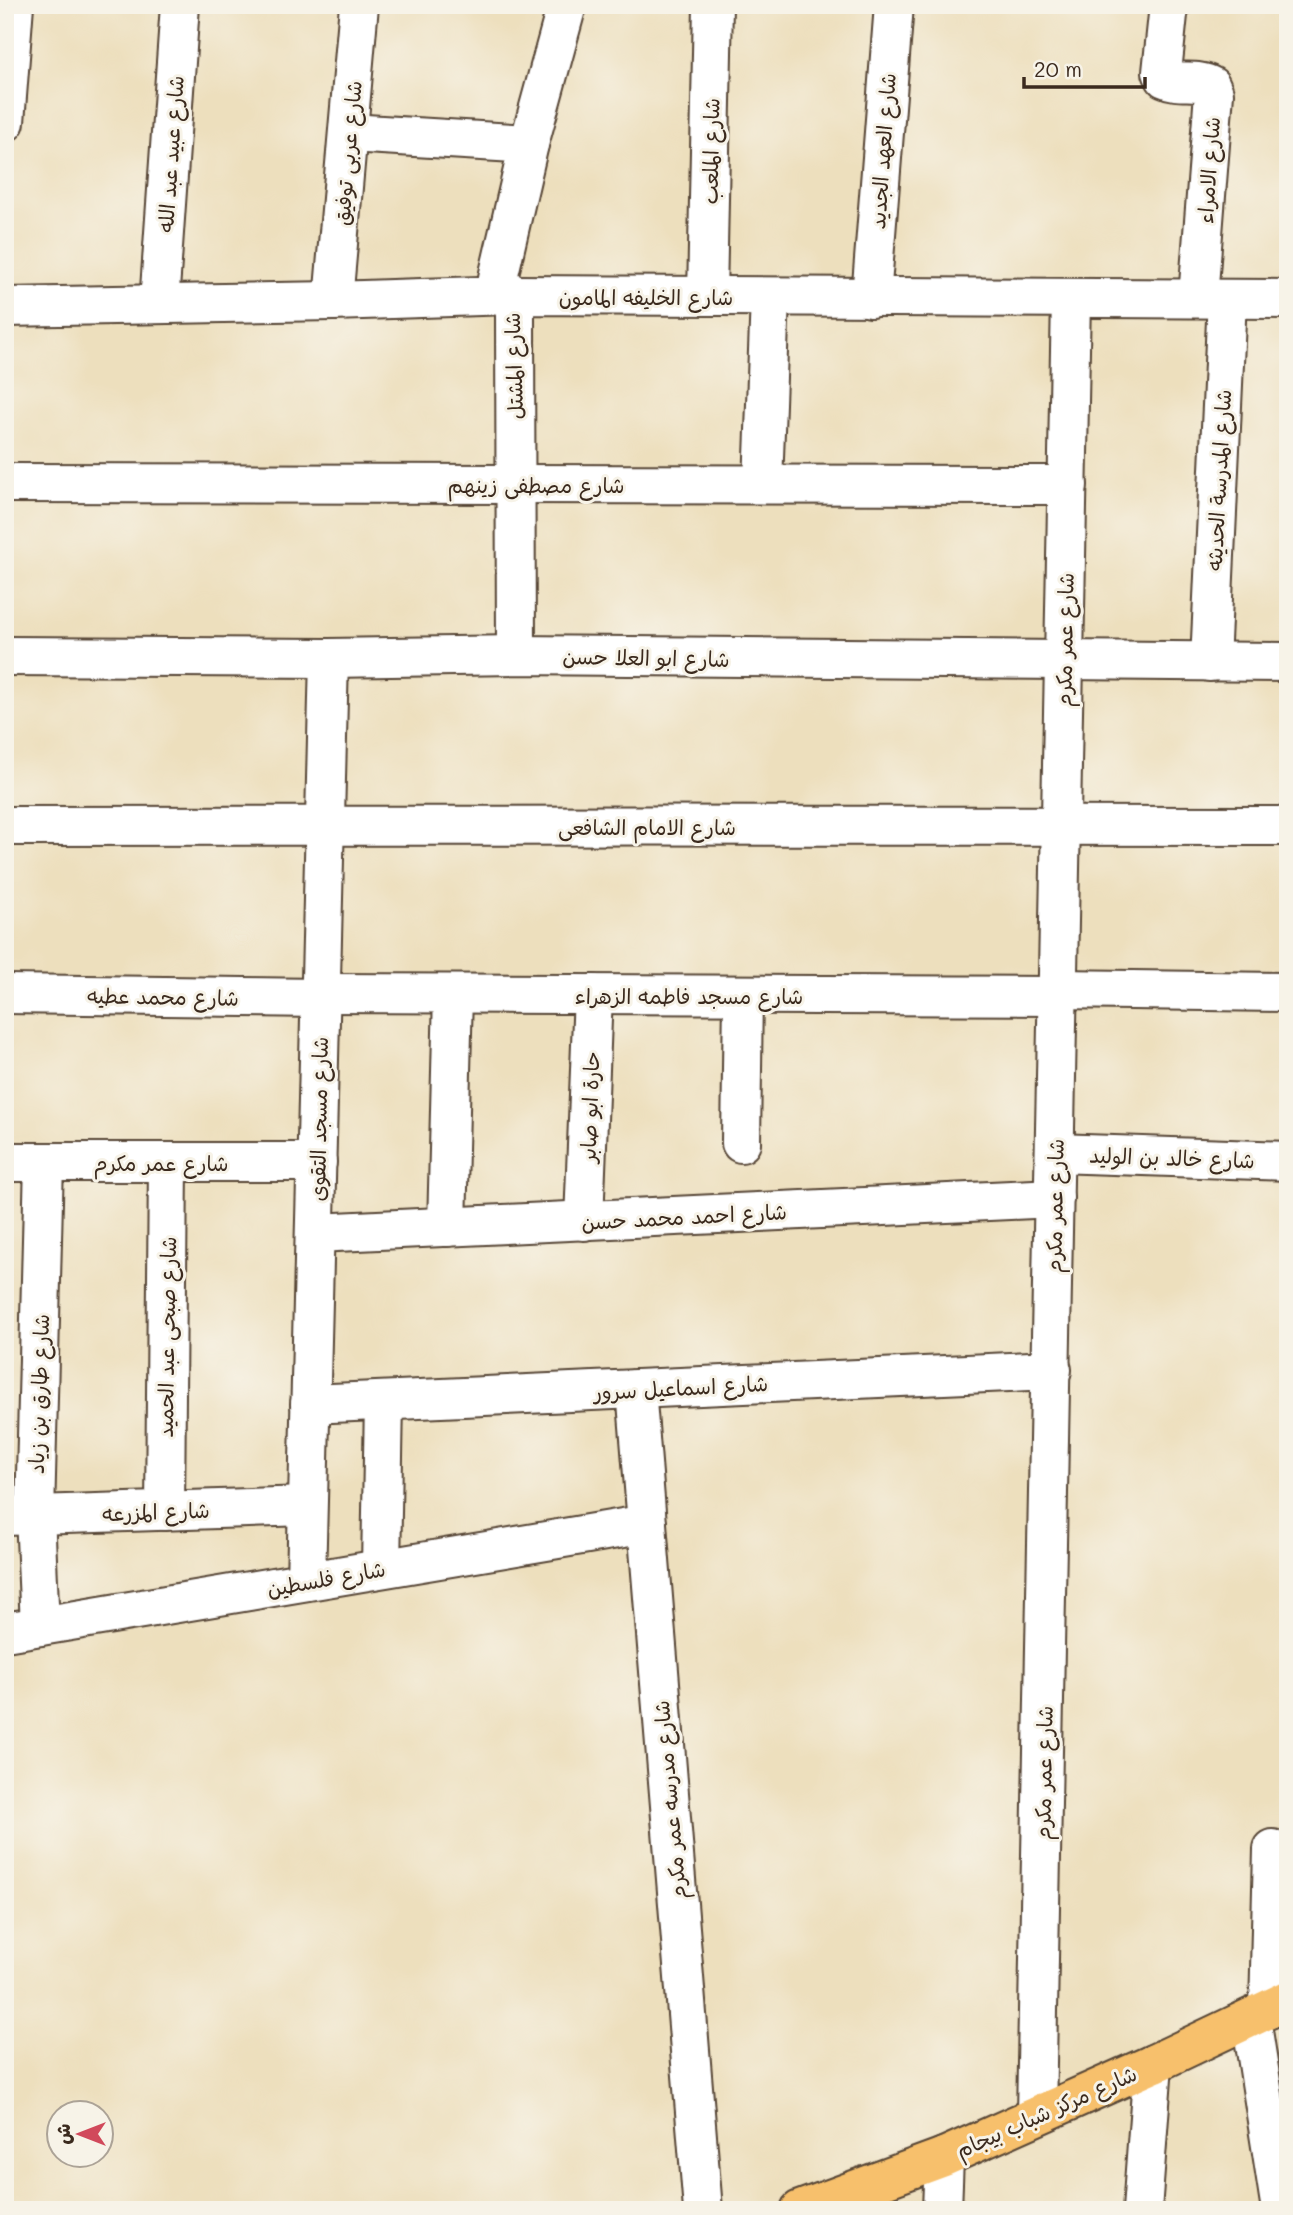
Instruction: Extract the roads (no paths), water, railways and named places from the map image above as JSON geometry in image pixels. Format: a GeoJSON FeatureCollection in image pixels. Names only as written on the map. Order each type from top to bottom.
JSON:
{"type":"FeatureCollection","features":[{"type":"Feature","properties":{"kind":"main road","name":"شارع مركز شباب بيجام"},"geometry":{"type":"LineString","coordinates":[[800,2210],[944,2157],[1269,2009]]}},
{"type":"Feature","properties":{"kind":"street"},"geometry":{"type":"LineString","coordinates":[[5,122],[14,5]]}},
{"type":"Feature","properties":{"kind":"street","name":"شارع عبيد عبد الله"},"geometry":{"type":"LineString","coordinates":[[159,303],[180,5]]}},
{"type":"Feature","properties":{"kind":"street","name":"شارع عربى توفيق"},"geometry":{"type":"LineString","coordinates":[[333,301],[359,5]]}},
{"type":"Feature","properties":{"kind":"street","name":"شارع المشتل"},"geometry":{"type":"LineString","coordinates":[[516,655],[515,313],[510,295],[498,278],[529,144],[566,5]]}},
{"type":"Feature","properties":{"kind":"street","name":"شارع الملعب"},"geometry":{"type":"LineString","coordinates":[[707,296],[713,5]]}},
{"type":"Feature","properties":{"kind":"street","name":"شارع العهد الجديد"},"geometry":{"type":"LineString","coordinates":[[871,298],[894,5]]}},
{"type":"Feature","properties":{"kind":"street","name":"شارع الامراء"},"geometry":{"type":"LineString","coordinates":[[1169,5],[1162,72],[1167,79],[1204,83],[1211,86],[1214,93],[1212,299]]}},
{"type":"Feature","properties":{"kind":"street"},"geometry":{"type":"LineString","coordinates":[[349,133],[529,144]]}},
{"type":"Feature","properties":{"kind":"street","name":"شارع الخليفه المامون"},"geometry":{"type":"LineString","coordinates":[[5,307],[510,295],[1288,299]]}},
{"type":"Feature","properties":{"kind":"street"},"geometry":{"type":"LineString","coordinates":[[763,484],[771,297]]}},
{"type":"Feature","properties":{"kind":"street","name":"شارع عمر مكرم"},"geometry":{"type":"LineString","coordinates":[[1036,2115],[1071,298]]}},
{"type":"Feature","properties":{"kind":"street","name":"شارع المدرسة الحديثه"},"geometry":{"type":"LineString","coordinates":[[1210,662],[1212,299]]}},
{"type":"Feature","properties":{"kind":"street","name":"شارع مصطفى زينهم"},"geometry":{"type":"LineString","coordinates":[[5,483],[1068,485]]}},
{"type":"Feature","properties":{"kind":"street","name":"شارع ابو العلا حسن"},"geometry":{"type":"LineString","coordinates":[[5,656],[516,655],[1288,662]]}},
{"type":"Feature","properties":{"kind":"street","name":"شارع مسجد التقوى"},"geometry":{"type":"LineString","coordinates":[[306,1581],[329,657]]}},
{"type":"Feature","properties":{"kind":"street","name":"شارع الامام الشافعى"},"geometry":{"type":"LineString","coordinates":[[5,826],[1288,826]]}},
{"type":"Feature","properties":{"kind":"street","name":"شارع مسجد فاطمه الزهراء"},"geometry":{"type":"LineString","coordinates":[[321,995],[1288,992]]}},
{"type":"Feature","properties":{"kind":"street","name":"شارع محمد عطيه"},"geometry":{"type":"LineString","coordinates":[[5,994],[321,995]]}},
{"type":"Feature","properties":{"kind":"street"},"geometry":{"type":"LineString","coordinates":[[447,1227],[453,994]]}},
{"type":"Feature","properties":{"kind":"street","name":"حارة ابو صابر"},"geometry":{"type":"LineString","coordinates":[[584,1221],[593,994]]}},
{"type":"Feature","properties":{"kind":"street"},"geometry":{"type":"LineString","coordinates":[[741,1143],[743,995]]}},
{"type":"Feature","properties":{"kind":"street","name":"شارع خالد بن الوليد"},"geometry":{"type":"LineString","coordinates":[[1056,1153],[1288,1161]]}},
{"type":"Feature","properties":{"kind":"street","name":"شارع عمر مكرم"},"geometry":{"type":"LineString","coordinates":[[5,1162],[317,1162]]}},
{"type":"Feature","properties":{"kind":"street","name":"شارع طارق بن زياد"},"geometry":{"type":"LineString","coordinates":[[22,1629],[20,1516],[44,1162]]}},
{"type":"Feature","properties":{"kind":"street","name":"شارع صبحى عبد الحميد"},"geometry":{"type":"LineString","coordinates":[[164,1511],[168,1162]]}},
{"type":"Feature","properties":{"kind":"street","name":"شارع احمد محمد حسن"},"geometry":{"type":"LineString","coordinates":[[315,1233],[1054,1198]]}},
{"type":"Feature","properties":{"kind":"street","name":"شارع اسماعيل سرور"},"geometry":{"type":"LineString","coordinates":[[310,1404],[1052,1370]]}},
{"type":"Feature","properties":{"kind":"street","name":"شارع مدرسه عمر مكرم"},"geometry":{"type":"LineString","coordinates":[[636,1389],[703,2210]]}},
{"type":"Feature","properties":{"kind":"street"},"geometry":{"type":"LineString","coordinates":[[381,1568],[384,1401]]}},
{"type":"Feature","properties":{"kind":"street","name":"شارع المزرعه"},"geometry":{"type":"LineString","coordinates":[[20,1516],[307,1506]]}},
{"type":"Feature","properties":{"kind":"street","name":"شارع فلسطين"},"geometry":{"type":"LineString","coordinates":[[22,1629],[647,1524]]}},
{"type":"Feature","properties":{"kind":"street"},"geometry":{"type":"LineString","coordinates":[[1273,1849],[1269,2009],[1283,2206]]}},
{"type":"Feature","properties":{"kind":"street"},"geometry":{"type":"LineString","coordinates":[[1142,2210],[1153,2064]]}},
{"type":"Feature","properties":{"kind":"street"},"geometry":{"type":"LineString","coordinates":[[942,2210],[944,2157]]}}]}
